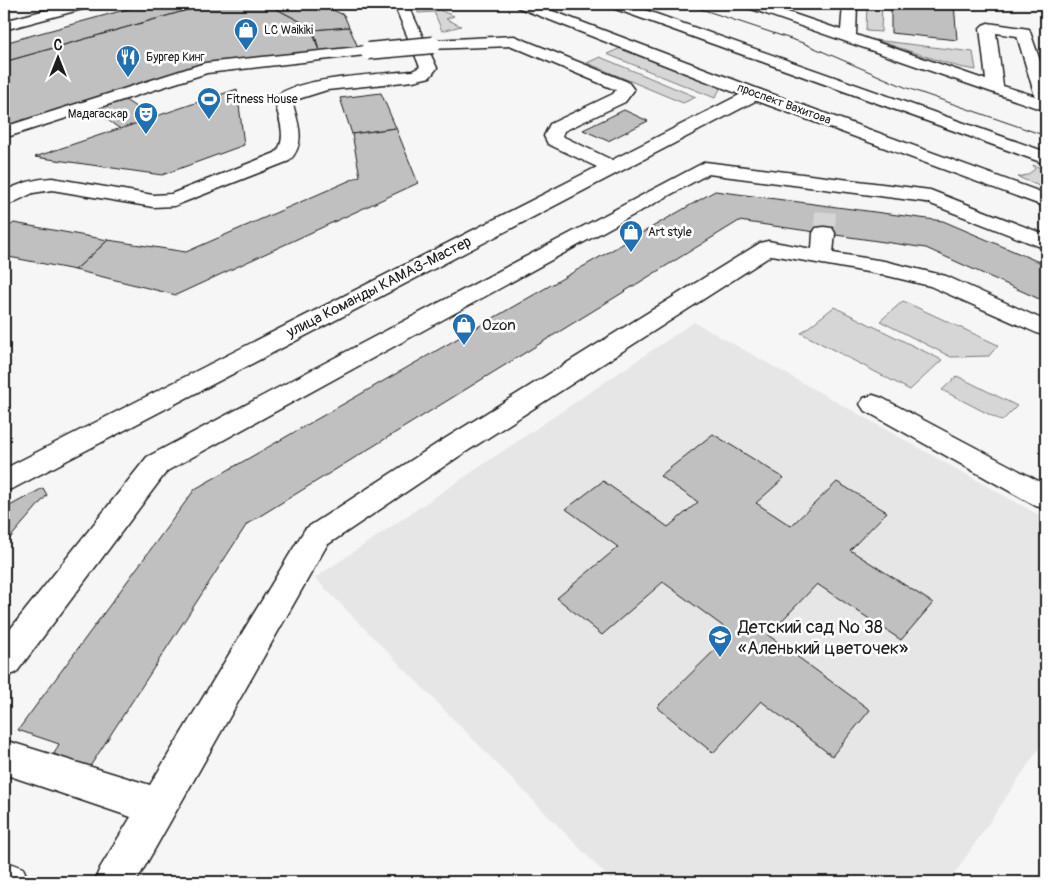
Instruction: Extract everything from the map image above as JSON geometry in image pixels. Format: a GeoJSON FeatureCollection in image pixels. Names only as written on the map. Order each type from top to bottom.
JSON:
{"type":"FeatureCollection","features":[{"type":"Feature","properties":{"kind":"main road"},"geometry":{"type":"LineString","coordinates":[[4,26],[85,4]]}},
{"type":"Feature","properties":{"kind":"main road"},"geometry":{"type":"LineString","coordinates":[[4,201],[16,192],[35,185],[52,184],[153,202],[174,200],[282,157],[289,153],[292,143],[284,99],[288,95],[311,87],[413,76],[427,71],[429,68],[401,4]]}},
{"type":"Feature","properties":{"kind":"main road","name":"проспект Вахитова"},"geometry":{"type":"LineString","coordinates":[[523,4],[755,94],[1046,201]]}},
{"type":"Feature","properties":{"kind":"main road"},"geometry":{"type":"LineString","coordinates":[[615,4],[1046,158]]}},
{"type":"Feature","properties":{"kind":"main road"},"geometry":{"type":"LineString","coordinates":[[751,4],[812,17],[851,42],[1046,105]]}},
{"type":"Feature","properties":{"kind":"main road"},"geometry":{"type":"LineString","coordinates":[[850,4],[851,42],[849,50],[931,84]]}},
{"type":"Feature","properties":{"kind":"main road"},"geometry":{"type":"LineString","coordinates":[[995,88],[988,28],[1024,32],[1046,105]]}},
{"type":"Feature","properties":{"kind":"main road"},"geometry":{"type":"LineString","coordinates":[[4,133],[205,68],[368,51],[514,41],[622,86],[625,90],[619,98],[562,124],[556,128],[553,136],[555,140],[612,168]]}},
{"type":"Feature","properties":{"kind":"main road","name":"улица Команды КАМАЗ-Мастер"},"geometry":{"type":"LineString","coordinates":[[4,480],[755,94]]}},
{"type":"Feature","properties":{"kind":"main road"},"geometry":{"type":"LineString","coordinates":[[918,153],[981,169],[1014,168],[1020,160],[1012,151],[966,129]]}},
{"type":"Feature","properties":{"kind":"main road"},"geometry":{"type":"LineString","coordinates":[[4,662],[157,464],[706,168],[827,194],[930,196],[1046,243]]}},
{"type":"Feature","properties":{"kind":"main road"},"geometry":{"type":"LineString","coordinates":[[114,882],[316,537],[448,450],[768,248],[823,245],[884,268],[938,281],[1046,330]]}},
{"type":"Feature","properties":{"kind":"main road"},"geometry":{"type":"LineString","coordinates":[[872,404],[1046,498]]}},
{"type":"Feature","properties":{"kind":"main road"},"geometry":{"type":"LineString","coordinates":[[4,757],[158,807]]}},
{"type":"Feature","properties":{"kind":"main road"},"geometry":{"type":"LineString","coordinates":[[4,880],[8,882]]}},
{"type":"Feature","properties":{"kind":"shaded area"},"geometry":{"type":"Polygon","coordinates":[[[416,4],[424,4],[454,16],[446,19],[461,26],[442,31],[434,12],[418,13],[416,4]]]}},
{"type":"Feature","properties":{"kind":"shaded area"},"geometry":{"type":"Polygon","coordinates":[[[867,4],[882,4],[881,32],[866,31],[867,4]]]}},
{"type":"Feature","properties":{"kind":"shaded area"},"geometry":{"type":"Polygon","coordinates":[[[875,40],[973,52],[976,70],[959,67],[875,40]]]}},
{"type":"Feature","properties":{"kind":"shaded area"},"geometry":{"type":"Polygon","coordinates":[[[621,48],[713,83],[720,89],[715,98],[607,54],[621,48]]]}},
{"type":"Feature","properties":{"kind":"shaded area"},"geometry":{"type":"Polygon","coordinates":[[[600,57],[696,97],[683,103],[587,63],[600,57]]]}},
{"type":"Feature","properties":{"kind":"shaded area"},"geometry":{"type":"Polygon","coordinates":[[[1033,165],[1046,170],[1046,189],[1018,177],[1027,175],[1035,169],[1033,165]]]}},
{"type":"Feature","properties":{"kind":"shaded area"},"geometry":{"type":"Polygon","coordinates":[[[903,301],[998,345],[989,356],[951,357],[880,321],[903,301]]]}},
{"type":"Feature","properties":{"kind":"shaded area"},"geometry":{"type":"Polygon","coordinates":[[[834,307],[942,360],[910,390],[801,333],[834,307]]]}},
{"type":"Feature","properties":{"kind":"shaded area","name":"Детский сад № 38 «Аленький цветочек»"},"geometry":{"type":"Polygon","coordinates":[[[694,322],[1046,519],[1046,738],[949,882],[613,882],[315,578],[694,322]]]}},
{"type":"Feature","properties":{"kind":"shaded area"},"geometry":{"type":"Polygon","coordinates":[[[957,376],[1017,406],[1002,421],[942,390],[957,376]]]}},
{"type":"Feature","properties":{"kind":"building"},"geometry":{"type":"Polygon","coordinates":[[[146,4],[209,4],[4,62],[4,43],[146,4]]]}},
{"type":"Feature","properties":{"kind":"building"},"geometry":{"type":"Polygon","coordinates":[[[209,4],[267,4],[311,27],[319,51],[369,55],[208,71],[4,138],[4,62],[209,4]]]}},
{"type":"Feature","properties":{"kind":"building"},"geometry":{"type":"Polygon","coordinates":[[[267,4],[319,4],[344,15],[349,27],[314,30],[267,4]]]}},
{"type":"Feature","properties":{"kind":"building"},"geometry":{"type":"Polygon","coordinates":[[[891,4],[954,4],[957,40],[891,33],[891,4]]]}},
{"type":"Feature","properties":{"kind":"building"},"geometry":{"type":"Polygon","coordinates":[[[349,27],[358,47],[319,51],[314,30],[349,27]]]}},
{"type":"Feature","properties":{"kind":"building"},"geometry":{"type":"Polygon","coordinates":[[[237,89],[244,145],[162,175],[35,157],[237,89]]]}},
{"type":"Feature","properties":{"kind":"building"},"geometry":{"type":"Polygon","coordinates":[[[381,93],[396,128],[352,134],[340,98],[381,93]]]}},
{"type":"Feature","properties":{"kind":"building"},"geometry":{"type":"Polygon","coordinates":[[[124,99],[152,118],[120,129],[93,109],[124,99]]]}},
{"type":"Feature","properties":{"kind":"building"},"geometry":{"type":"Polygon","coordinates":[[[624,110],[648,121],[608,141],[583,130],[624,110]]]}},
{"type":"Feature","properties":{"kind":"building"},"geometry":{"type":"Polygon","coordinates":[[[396,128],[418,183],[176,295],[75,270],[108,240],[186,252],[360,176],[352,134],[396,128]]]}},
{"type":"Feature","properties":{"kind":"building"},"geometry":{"type":"Polygon","coordinates":[[[715,191],[943,221],[1046,265],[1046,302],[926,248],[739,221],[247,524],[89,768],[54,754],[59,744],[18,730],[195,489],[715,191]]]}},
{"type":"Feature","properties":{"kind":"building"},"geometry":{"type":"Polygon","coordinates":[[[14,223],[108,240],[75,270],[4,256],[4,230],[14,223]]]}},
{"type":"Feature","properties":{"kind":"building"},"geometry":{"type":"Polygon","coordinates":[[[713,434],[784,478],[756,503],[791,526],[837,482],[887,512],[850,550],[933,603],[901,640],[817,584],[768,635],[870,710],[832,756],[761,701],[713,753],[657,707],[732,633],[663,582],[602,635],[557,598],[618,547],[566,509],[603,481],[668,527],[698,502],[660,476],[713,434]]]}},
{"type":"Feature","properties":{"kind":"building"},"geometry":{"type":"Polygon","coordinates":[[[43,488],[47,495],[4,545],[4,509],[43,488]]]}},
{"type":"Feature","properties":{"kind":"tunnel"},"geometry":{"type":"LineString","coordinates":[[824,233],[826,206]]}},
{"type":"Feature","properties":{"kind":"tram line"},"geometry":{"type":"LineString","coordinates":[[4,8],[20,4]]}},
{"type":"Feature","properties":{"kind":"tram line"},"geometry":{"type":"LineString","coordinates":[[686,4],[803,43],[907,88],[1046,136]]}},
{"type":"Feature","properties":{"kind":"place","name":"LC Waikiki"},"geometry":{"type":"Point","coordinates":[246,51]}},
{"type":"Feature","properties":{"kind":"place","name":"Бургер Кинг"},"geometry":{"type":"Point","coordinates":[128,78]}},
{"type":"Feature","properties":{"kind":"place","name":"Fitness House"},"geometry":{"type":"Point","coordinates":[209,120]}},
{"type":"Feature","properties":{"kind":"place","name":"Мадагаскар"},"geometry":{"type":"Point","coordinates":[146,135]}},
{"type":"Feature","properties":{"kind":"place","name":"Art style"},"geometry":{"type":"Point","coordinates":[631,253]}},
{"type":"Feature","properties":{"kind":"place","name":"Ozon"},"geometry":{"type":"Point","coordinates":[464,346]}},
{"type":"Feature","properties":{"kind":"place","name":"Детский сад № 38 «Аленький цветочек»"},"geometry":{"type":"Point","coordinates":[720,658]}}]}
